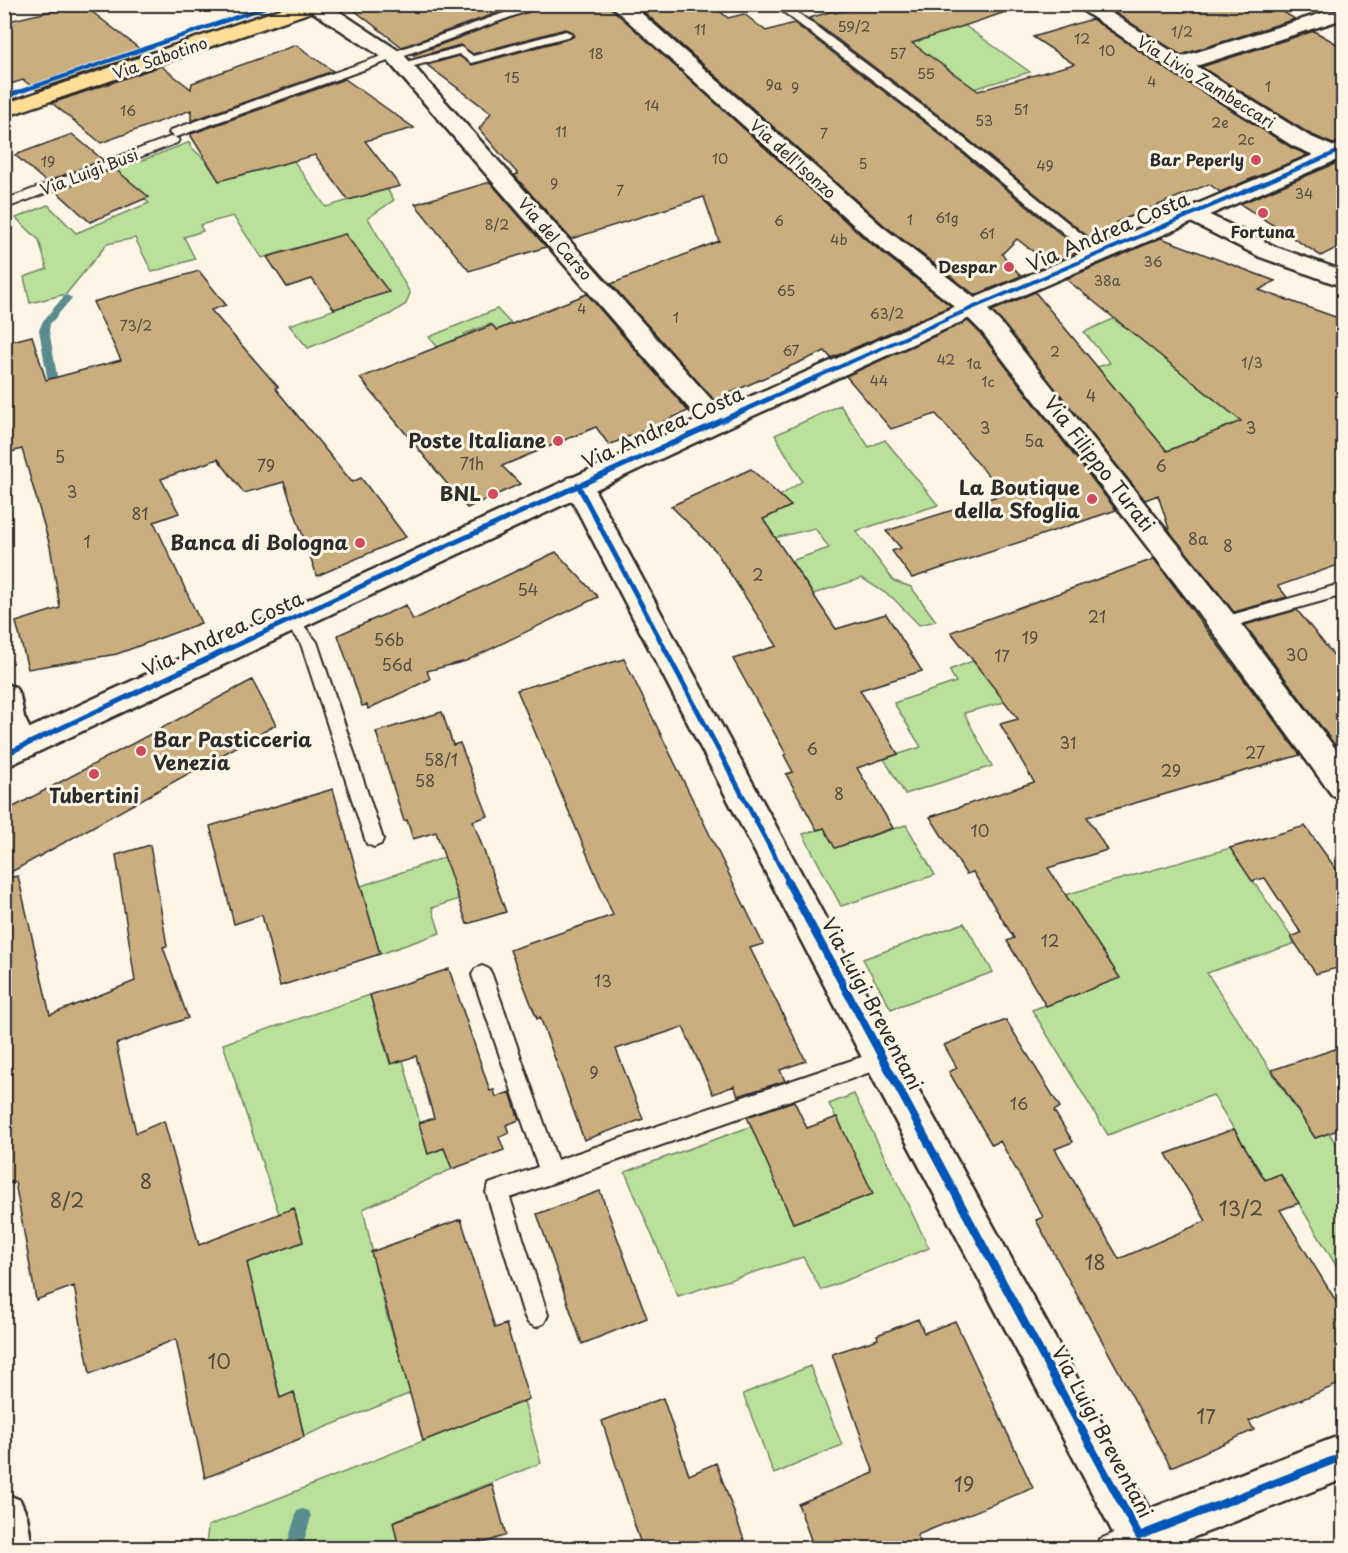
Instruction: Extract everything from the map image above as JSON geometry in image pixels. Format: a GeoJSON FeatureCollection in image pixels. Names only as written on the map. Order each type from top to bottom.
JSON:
{"type":"FeatureCollection","features":[{"type":"Feature","properties":{"kind":"main road","name":"Via Sabotino"},"geometry":{"type":"LineString","coordinates":[[4,111],[315,5]]}},
{"type":"Feature","properties":{"kind":"street","name":"Via dell'Isonzo"},"geometry":{"type":"LineString","coordinates":[[619,4],[875,232],[972,308]]}},
{"type":"Feature","properties":{"kind":"street","name":"Via Livio Zambeccari"},"geometry":{"type":"LineString","coordinates":[[1083,4],[1301,141],[1337,152]]}},
{"type":"Feature","properties":{"kind":"street"},"geometry":{"type":"LineString","coordinates":[[1317,4],[1340,17]]}},
{"type":"Feature","properties":{"kind":"street","name":"Via del Carso"},"geometry":{"type":"LineString","coordinates":[[315,5],[399,61],[716,422]]}},
{"type":"Feature","properties":{"kind":"street"},"geometry":{"type":"LineString","coordinates":[[1178,65],[1340,17]]}},
{"type":"Feature","properties":{"kind":"street","name":"Via Andrea Costa"},"geometry":{"type":"LineString","coordinates":[[13,750],[716,422],[972,308],[1337,152]]}},
{"type":"Feature","properties":{"kind":"street"},"geometry":{"type":"LineString","coordinates":[[1192,214],[1268,252],[1344,280]]}},
{"type":"Feature","properties":{"kind":"street","name":"Via Filippo Turati"},"geometry":{"type":"LineString","coordinates":[[972,308],[991,327],[1223,623],[1344,786]]}},
{"type":"Feature","properties":{"kind":"street","name":"Via Luigi Breventani"},"geometry":{"type":"LineString","coordinates":[[578,485],[882,1059],[1131,1544]]}},
{"type":"Feature","properties":{"kind":"street"},"geometry":{"type":"LineString","coordinates":[[4,696],[13,750]]}},
{"type":"Feature","properties":{"kind":"street"},"geometry":{"type":"LineString","coordinates":[[1131,1544],[1344,1456]]}},
{"type":"Feature","properties":{"kind":"street"},"geometry":{"type":"LineString","coordinates":[[4,1516],[9,1548]]}},
{"type":"Feature","properties":{"kind":"lane"},"geometry":{"type":"LineString","coordinates":[[399,61],[542,4]]}},
{"type":"Feature","properties":{"kind":"lane","name":"Via Andrea Costa"},"geometry":{"type":"LineString","coordinates":[[778,4],[937,123],[1099,255]]}},
{"type":"Feature","properties":{"kind":"lane"},"geometry":{"type":"LineString","coordinates":[[399,61],[461,50],[471,60],[566,34]]}},
{"type":"Feature","properties":{"kind":"lane","name":"Via Luigi Busi"},"geometry":{"type":"LineString","coordinates":[[4,205],[174,136],[399,61]]}},
{"type":"Feature","properties":{"kind":"lane"},"geometry":{"type":"LineString","coordinates":[[1223,623],[1344,589]]}},
{"type":"Feature","properties":{"kind":"lane","name":"Via Andrea Costa"},"geometry":{"type":"LineString","coordinates":[[290,620],[309,642],[374,838]]}},
{"type":"Feature","properties":{"kind":"lane"},"geometry":{"type":"LineString","coordinates":[[482,975],[551,1173]]}},
{"type":"Feature","properties":{"kind":"lane"},"geometry":{"type":"LineString","coordinates":[[536,1315],[497,1192],[882,1059]]}},
{"type":"Feature","properties":{"kind":"green space"},"geometry":{"type":"Polygon","coordinates":[[[954,18],[1030,72],[933,101],[912,43],[928,38],[954,18]]]}},
{"type":"Feature","properties":{"kind":"green space"},"geometry":{"type":"Polygon","coordinates":[[[190,142],[190,146],[206,161],[219,181],[294,161],[326,207],[387,189],[394,200],[368,218],[410,293],[406,304],[389,315],[308,348],[289,325],[388,291],[345,234],[262,258],[233,216],[200,225],[203,231],[184,237],[195,259],[152,272],[135,238],[107,244],[66,294],[30,303],[24,277],[47,269],[39,240],[16,218],[48,205],[76,233],[149,203],[130,187],[117,170],[190,142]]]}},
{"type":"Feature","properties":{"kind":"green space"},"geometry":{"type":"Polygon","coordinates":[[[497,309],[511,324],[497,330],[490,324],[464,334],[489,361],[465,379],[429,337],[497,309]]]}},
{"type":"Feature","properties":{"kind":"green space"},"geometry":{"type":"Polygon","coordinates":[[[1113,319],[1152,347],[1212,398],[1263,377],[1246,467],[1135,461],[1097,367],[1110,363],[1084,332],[1113,319]]]}},
{"type":"Feature","properties":{"kind":"green space"},"geometry":{"type":"Polygon","coordinates":[[[840,405],[869,447],[885,440],[938,505],[856,531],[894,581],[911,587],[936,621],[919,625],[893,598],[862,578],[813,594],[791,561],[829,548],[815,528],[750,544],[737,532],[791,506],[780,496],[802,481],[775,435],[840,405]]]}},
{"type":"Feature","properties":{"kind":"green space"},"geometry":{"type":"Polygon","coordinates":[[[1045,655],[1042,692],[964,713],[992,766],[905,794],[884,759],[921,747],[894,703],[956,682],[949,670],[973,661],[985,676],[1045,655]]]}},
{"type":"Feature","properties":{"kind":"green space"},"geometry":{"type":"Polygon","coordinates":[[[906,825],[935,875],[841,906],[803,834],[824,828],[836,847],[906,825]]]}},
{"type":"Feature","properties":{"kind":"green space"},"geometry":{"type":"Polygon","coordinates":[[[1230,848],[1296,943],[1207,973],[1315,1138],[1329,1133],[1340,1150],[1343,1149],[1343,1277],[1281,1174],[1265,1180],[1213,1095],[1108,1135],[1032,1010],[1120,978],[1065,895],[1230,848]]]}},
{"type":"Feature","properties":{"kind":"green space"},"geometry":{"type":"Polygon","coordinates":[[[446,857],[459,899],[432,908],[440,933],[380,954],[361,886],[446,857]]]}},
{"type":"Feature","properties":{"kind":"green space"},"geometry":{"type":"Polygon","coordinates":[[[964,923],[993,972],[891,1009],[863,959],[964,923]]]}},
{"type":"Feature","properties":{"kind":"green space"},"geometry":{"type":"Polygon","coordinates":[[[370,995],[390,1064],[403,1060],[428,1154],[444,1148],[452,1169],[363,1209],[387,1316],[411,1393],[304,1436],[294,1392],[280,1398],[247,1263],[303,1241],[294,1209],[279,1214],[223,1044],[370,995]]]}},
{"type":"Feature","properties":{"kind":"green space"},"geometry":{"type":"Polygon","coordinates":[[[854,1094],[929,1248],[821,1290],[803,1257],[678,1296],[625,1172],[752,1126],[793,1223],[873,1193],[829,1104],[854,1094]]]}},
{"type":"Feature","properties":{"kind":"green space"},"geometry":{"type":"Polygon","coordinates":[[[810,1366],[842,1445],[774,1474],[743,1394],[810,1366]]]}},
{"type":"Feature","properties":{"kind":"green space"},"geometry":{"type":"Polygon","coordinates":[[[524,1401],[541,1463],[394,1521],[399,1548],[206,1548],[208,1526],[524,1401]]]}},
{"type":"Feature","properties":{"kind":"building"},"geometry":{"type":"Polygon","coordinates":[[[82,4],[145,53],[37,90],[23,80],[4,86],[4,22],[82,4]]]}},
{"type":"Feature","properties":{"kind":"building"},"geometry":{"type":"Polygon","coordinates":[[[346,4],[522,4],[402,47],[346,4]]]}},
{"type":"Feature","properties":{"kind":"building"},"geometry":{"type":"Polygon","coordinates":[[[549,4],[607,4],[865,239],[951,306],[831,358],[825,351],[714,400],[611,284],[719,241],[704,197],[571,239],[514,175],[518,174],[479,129],[491,113],[427,65],[459,56],[472,65],[571,38],[574,36],[573,32],[565,29],[473,54],[460,45],[416,57],[413,55],[549,4]]]}},
{"type":"Feature","properties":{"kind":"building"},"geometry":{"type":"Polygon","coordinates":[[[635,4],[711,4],[728,18],[744,14],[766,31],[794,23],[932,128],[1081,251],[1049,264],[1017,239],[1002,254],[1021,276],[975,295],[884,225],[635,4]]]}},
{"type":"Feature","properties":{"kind":"building"},"geometry":{"type":"Polygon","coordinates":[[[874,4],[1008,4],[1009,11],[912,43],[978,91],[1074,64],[1033,37],[1092,19],[1169,71],[1292,148],[1308,155],[1220,192],[1209,184],[1117,222],[1134,228],[1097,244],[942,118],[809,18],[874,4]]]}},
{"type":"Feature","properties":{"kind":"building"},"geometry":{"type":"Polygon","coordinates":[[[1142,4],[1270,4],[1295,19],[1181,55],[1115,13],[1142,4]]]}},
{"type":"Feature","properties":{"kind":"building"},"geometry":{"type":"Polygon","coordinates":[[[1314,31],[1344,48],[1344,140],[1333,144],[1310,134],[1201,67],[1314,31]]]}},
{"type":"Feature","properties":{"kind":"building"},"geometry":{"type":"Polygon","coordinates":[[[296,45],[333,71],[191,121],[191,110],[101,143],[52,103],[161,66],[191,89],[192,83],[296,45]]]}},
{"type":"Feature","properties":{"kind":"building"},"geometry":{"type":"Polygon","coordinates":[[[345,79],[414,128],[365,141],[400,186],[348,200],[315,155],[219,181],[191,136],[191,134],[345,79]]]}},
{"type":"Feature","properties":{"kind":"building"},"geometry":{"type":"Polygon","coordinates":[[[72,134],[103,160],[46,182],[15,155],[72,134]]]}},
{"type":"Feature","properties":{"kind":"building"},"geometry":{"type":"Polygon","coordinates":[[[1344,160],[1344,244],[1321,256],[1240,204],[1344,160]]]}},
{"type":"Feature","properties":{"kind":"building"},"geometry":{"type":"Polygon","coordinates":[[[115,169],[149,197],[90,222],[56,191],[115,169]]]}},
{"type":"Feature","properties":{"kind":"building"},"geometry":{"type":"Polygon","coordinates":[[[490,182],[546,247],[469,271],[415,204],[490,182]]]}},
{"type":"Feature","properties":{"kind":"building"},"geometry":{"type":"Polygon","coordinates":[[[345,234],[389,292],[334,309],[312,279],[287,287],[267,257],[345,234]]]}},
{"type":"Feature","properties":{"kind":"building"},"geometry":{"type":"Polygon","coordinates":[[[1161,238],[1275,281],[1259,290],[1344,320],[1344,563],[1278,586],[1287,597],[1234,612],[1170,532],[1158,495],[1145,500],[992,311],[1035,292],[1167,451],[1241,421],[1066,279],[1161,238]]]}},
{"type":"Feature","properties":{"kind":"building"},"geometry":{"type":"Polygon","coordinates":[[[199,271],[226,305],[211,310],[278,387],[275,388],[352,482],[361,478],[406,537],[317,576],[284,482],[244,493],[218,459],[161,479],[179,513],[154,522],[201,623],[117,654],[28,669],[16,622],[60,608],[50,546],[22,449],[4,454],[4,343],[32,336],[46,380],[121,360],[93,302],[199,271]]]}},
{"type":"Feature","properties":{"kind":"building"},"geometry":{"type":"Polygon","coordinates":[[[587,294],[688,411],[609,445],[596,427],[502,466],[520,484],[467,508],[360,378],[492,325],[497,330],[587,294]]]}},
{"type":"Feature","properties":{"kind":"building"},"geometry":{"type":"Polygon","coordinates":[[[968,321],[980,333],[1116,510],[912,578],[892,551],[901,548],[886,531],[1004,494],[936,414],[891,429],[846,376],[968,321]]]}},
{"type":"Feature","properties":{"kind":"building"},"geometry":{"type":"Polygon","coordinates":[[[751,469],[791,506],[763,519],[836,629],[886,614],[922,671],[860,690],[898,754],[857,768],[893,828],[835,848],[824,828],[817,830],[786,774],[793,772],[784,755],[786,754],[733,659],[777,646],[715,550],[671,506],[751,469]]]}},
{"type":"Feature","properties":{"kind":"building"},"geometry":{"type":"Polygon","coordinates":[[[556,552],[598,597],[466,661],[427,671],[430,679],[368,709],[367,705],[362,706],[338,635],[406,605],[413,620],[556,552]]]}},
{"type":"Feature","properties":{"kind":"building"},"geometry":{"type":"Polygon","coordinates":[[[1154,559],[1300,755],[1087,817],[1107,850],[1048,868],[1120,978],[1046,1006],[1007,941],[1014,938],[973,872],[966,874],[930,817],[1034,782],[1000,724],[1018,719],[951,632],[1154,559]]]}},
{"type":"Feature","properties":{"kind":"building"},"geometry":{"type":"Polygon","coordinates":[[[1297,610],[1344,668],[1344,742],[1335,745],[1245,625],[1297,610]]]}},
{"type":"Feature","properties":{"kind":"building"},"geometry":{"type":"Polygon","coordinates":[[[624,659],[763,944],[750,948],[806,1061],[780,1070],[785,1081],[738,1096],[734,1086],[713,1094],[683,1027],[616,1049],[643,1119],[584,1140],[540,1017],[537,1019],[510,950],[613,915],[517,690],[624,659]]]}},
{"type":"Feature","properties":{"kind":"building"},"geometry":{"type":"Polygon","coordinates":[[[252,680],[276,725],[4,876],[4,812],[252,680]]]}},
{"type":"Feature","properties":{"kind":"building"},"geometry":{"type":"Polygon","coordinates":[[[442,712],[453,745],[460,743],[488,816],[473,821],[506,912],[467,924],[436,832],[413,839],[407,820],[404,821],[376,732],[442,712]]]}},
{"type":"Feature","properties":{"kind":"building"},"geometry":{"type":"Polygon","coordinates":[[[333,789],[380,954],[280,986],[262,915],[234,924],[210,826],[333,789]]]}},
{"type":"Feature","properties":{"kind":"building"},"geometry":{"type":"Polygon","coordinates":[[[1305,826],[1344,880],[1344,966],[1316,974],[1291,937],[1301,933],[1265,878],[1252,881],[1230,848],[1305,826]]]}},
{"type":"Feature","properties":{"kind":"building"},"geometry":{"type":"Polygon","coordinates":[[[150,845],[167,946],[163,947],[188,1018],[116,1044],[136,1133],[164,1121],[199,1245],[294,1208],[303,1242],[247,1263],[280,1398],[294,1392],[304,1437],[205,1478],[176,1339],[90,1374],[74,1286],[36,1300],[15,1182],[4,1185],[4,878],[18,876],[50,1015],[135,981],[116,855],[150,845]]]}},
{"type":"Feature","properties":{"kind":"building"},"geometry":{"type":"Polygon","coordinates":[[[449,969],[490,1091],[494,1090],[496,1097],[510,1092],[519,1120],[506,1125],[509,1133],[499,1137],[504,1150],[452,1169],[444,1148],[428,1154],[419,1123],[434,1118],[416,1056],[391,1064],[370,995],[449,969]]]}},
{"type":"Feature","properties":{"kind":"building"},"geometry":{"type":"Polygon","coordinates":[[[1006,1020],[1060,1107],[1054,1111],[1073,1142],[1055,1149],[1119,1259],[1206,1221],[1166,1154],[1234,1129],[1265,1180],[1280,1174],[1299,1203],[1280,1210],[1344,1314],[1344,1382],[1249,1421],[1254,1430],[1171,1467],[1036,1220],[1043,1217],[1000,1141],[992,1145],[949,1072],[957,1068],[944,1045],[1006,1020]]]}},
{"type":"Feature","properties":{"kind":"building"},"geometry":{"type":"Polygon","coordinates":[[[1344,1046],[1344,1128],[1315,1138],[1272,1070],[1344,1046]]]}},
{"type":"Feature","properties":{"kind":"building"},"geometry":{"type":"Polygon","coordinates":[[[794,1101],[807,1128],[837,1117],[873,1194],[793,1223],[747,1117],[794,1101]]]}},
{"type":"Feature","properties":{"kind":"building"},"geometry":{"type":"Polygon","coordinates":[[[600,1191],[647,1318],[582,1344],[537,1214],[600,1191]]]}},
{"type":"Feature","properties":{"kind":"building"},"geometry":{"type":"Polygon","coordinates":[[[461,1219],[495,1328],[506,1324],[529,1399],[423,1441],[371,1252],[461,1219]]]}},
{"type":"Feature","properties":{"kind":"building"},"geometry":{"type":"Polygon","coordinates":[[[918,1319],[924,1333],[955,1321],[1033,1488],[917,1535],[923,1548],[814,1548],[798,1504],[874,1473],[832,1354],[878,1339],[877,1335],[918,1319]]]}},
{"type":"Feature","properties":{"kind":"building"},"geometry":{"type":"Polygon","coordinates":[[[663,1398],[689,1475],[716,1463],[747,1548],[642,1548],[602,1421],[663,1398]]]}},
{"type":"Feature","properties":{"kind":"building"},"geometry":{"type":"Polygon","coordinates":[[[492,1484],[506,1535],[471,1548],[399,1548],[393,1522],[492,1484]]]}},
{"type":"Feature","properties":{"kind":"waterway"},"geometry":{"type":"LineString","coordinates":[[55,393],[44,330],[46,323],[67,298]]}},
{"type":"Feature","properties":{"kind":"waterway"},"geometry":{"type":"LineString","coordinates":[[294,1548],[303,1517]]}},
{"type":"Feature","properties":{"kind":"cycle path"},"geometry":{"type":"LineString","coordinates":[[4,97],[274,4]]}},
{"type":"Feature","properties":{"kind":"cycle path"},"geometry":{"type":"LineString","coordinates":[[4,755],[440,549],[716,422],[972,308],[1344,149]]}},
{"type":"Feature","properties":{"kind":"cycle path"},"geometry":{"type":"LineString","coordinates":[[578,485],[882,1059],[1139,1536],[1344,1456]]}},
{"type":"Feature","properties":{"kind":"place","name":"Bar Peperly"},"geometry":{"type":"Point","coordinates":[1256,160]}},
{"type":"Feature","properties":{"kind":"place","name":"Fortuna"},"geometry":{"type":"Point","coordinates":[1263,213]}},
{"type":"Feature","properties":{"kind":"place","name":"Despar"},"geometry":{"type":"Point","coordinates":[1009,267]}},
{"type":"Feature","properties":{"kind":"place","name":"Poste Italiane"},"geometry":{"type":"Point","coordinates":[558,441]}},
{"type":"Feature","properties":{"kind":"place","name":"BNL"},"geometry":{"type":"Point","coordinates":[493,494]}},
{"type":"Feature","properties":{"kind":"place","name":"La Boutique della Sfoglia"},"geometry":{"type":"Point","coordinates":[1092,499]}},
{"type":"Feature","properties":{"kind":"place","name":"Banca di Bologna"},"geometry":{"type":"Point","coordinates":[360,543]}},
{"type":"Feature","properties":{"kind":"place","name":"Bar Pasticceria Venezia"},"geometry":{"type":"Point","coordinates":[141,751]}},
{"type":"Feature","properties":{"kind":"place","name":"Tubertini"},"geometry":{"type":"Point","coordinates":[94,774]}}]}
